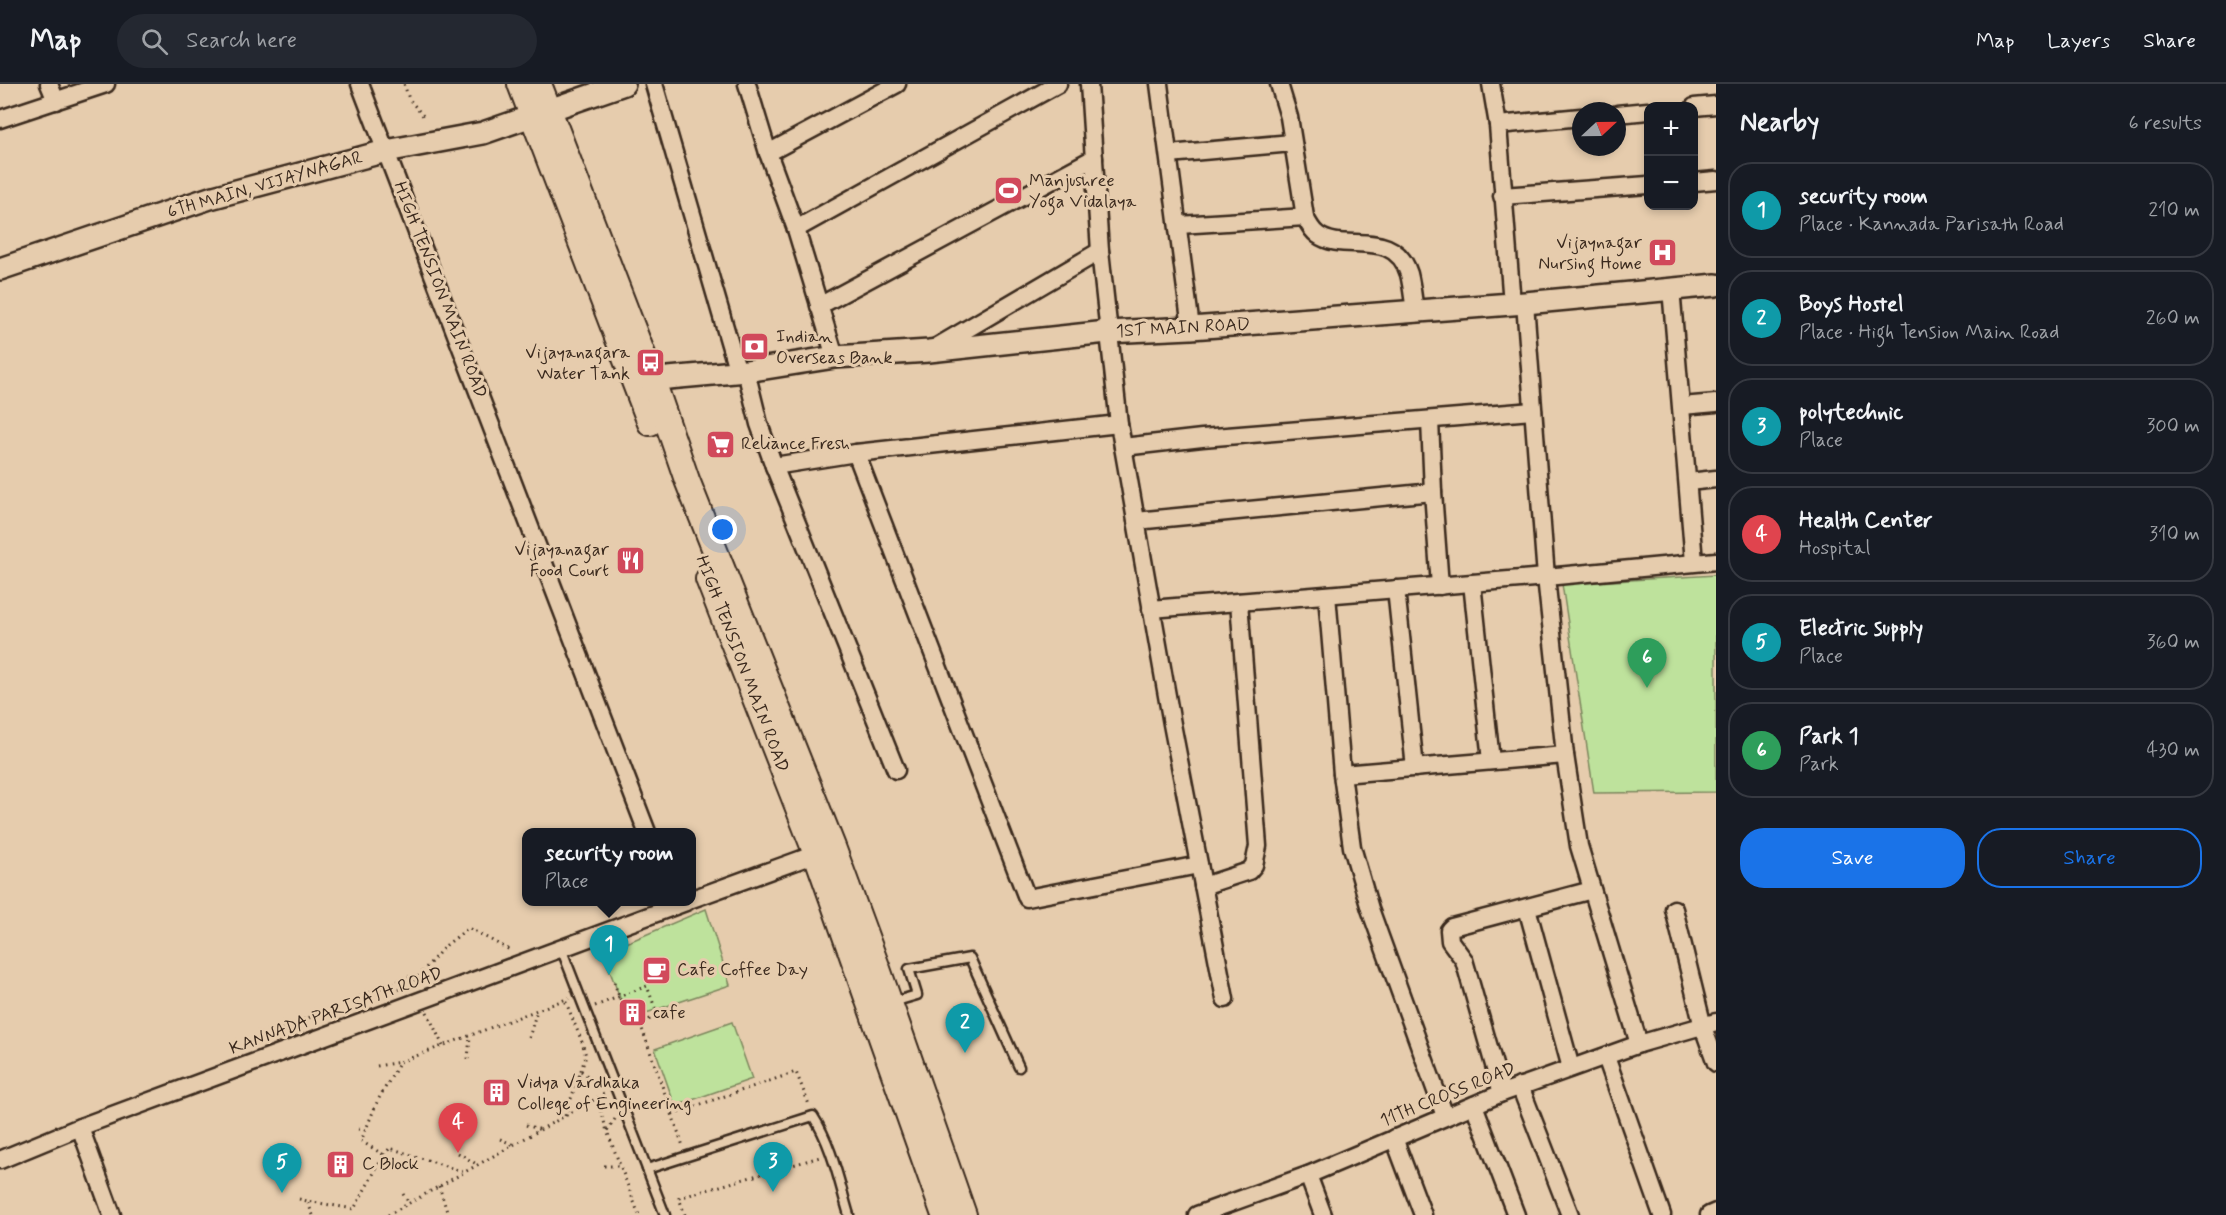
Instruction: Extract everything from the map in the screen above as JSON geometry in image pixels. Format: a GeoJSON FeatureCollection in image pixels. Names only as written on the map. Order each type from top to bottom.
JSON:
{"type":"FeatureCollection","features":[{"type":"Feature","properties":{"kind":"main road"},"geometry":{"type":"LineString","coordinates":[[520,84],[542,112]]}},
{"type":"Feature","properties":{"kind":"main road"},"geometry":{"type":"LineString","coordinates":[[539,84],[542,112]]}},
{"type":"Feature","properties":{"kind":"main road","name":"HIGH TENSION MAIN ROAD"},"geometry":{"type":"LineString","coordinates":[[542,112],[643,380],[672,486],[824,851],[944,1215]]}},
{"type":"Feature","properties":{"kind":"main road"},"geometry":{"type":"LineString","coordinates":[[824,851],[890,1003],[964,1215]]}},
{"type":"Feature","properties":{"kind":"street"},"geometry":{"type":"LineString","coordinates":[[49,84],[56,101]]}},
{"type":"Feature","properties":{"kind":"street"},"geometry":{"type":"LineString","coordinates":[[0,119],[106,84]]}},
{"type":"Feature","properties":{"kind":"street","name":"HIGH TENSION MAIN ROAD"},"geometry":{"type":"LineString","coordinates":[[360,84],[645,828]]}},
{"type":"Feature","properties":{"kind":"street","name":"6TH MAIN, VIJAYNAGAR"},"geometry":{"type":"LineString","coordinates":[[0,270],[210,198],[386,151],[483,133],[624,84]]}},
{"type":"Feature","properties":{"kind":"street"},"geometry":{"type":"LineString","coordinates":[[654,84],[759,424],[896,770]]}},
{"type":"Feature","properties":{"kind":"street"},"geometry":{"type":"LineString","coordinates":[[747,84],[768,153],[796,229],[835,357]]}},
{"type":"Feature","properties":{"kind":"street"},"geometry":{"type":"LineString","coordinates":[[768,153],[897,84]]}},
{"type":"Feature","properties":{"kind":"street"},"geometry":{"type":"LineString","coordinates":[[796,229],[1058,84]]}},
{"type":"Feature","properties":{"kind":"street"},"geometry":{"type":"LineString","coordinates":[[1089,84],[1107,332],[1119,424],[1151,609],[1225,999]]}},
{"type":"Feature","properties":{"kind":"street"},"geometry":{"type":"LineString","coordinates":[[1159,84],[1191,328]]}},
{"type":"Feature","properties":{"kind":"street"},"geometry":{"type":"LineString","coordinates":[[1279,84],[1289,117],[1305,217],[1317,235],[1327,240],[1377,244],[1391,250],[1409,273],[1415,311]]}},
{"type":"Feature","properties":{"kind":"street"},"geometry":{"type":"LineString","coordinates":[[1491,84],[1498,124],[1502,196],[1533,411],[1546,577],[1565,755],[1580,846],[1640,1044]]}},
{"type":"Feature","properties":{"kind":"street"},"geometry":{"type":"LineString","coordinates":[[1698,107],[1716,105]]}},
{"type":"Feature","properties":{"kind":"street"},"geometry":{"type":"LineString","coordinates":[[1626,113],[1644,111]]}},
{"type":"Feature","properties":{"kind":"street"},"geometry":{"type":"LineString","coordinates":[[1498,124],[1572,118]]}},
{"type":"Feature","properties":{"kind":"street"},"geometry":{"type":"LineString","coordinates":[[1169,154],[1292,142]]}},
{"type":"Feature","properties":{"kind":"street"},"geometry":{"type":"LineString","coordinates":[[819,306],[1094,158]]}},
{"type":"Feature","properties":{"kind":"street"},"geometry":{"type":"LineString","coordinates":[[1698,182],[1716,180]]}},
{"type":"Feature","properties":{"kind":"street"},"geometry":{"type":"LineString","coordinates":[[1502,196],[1644,185]]}},
{"type":"Feature","properties":{"kind":"street"},"geometry":{"type":"LineString","coordinates":[[1179,225],[1305,217]]}},
{"type":"Feature","properties":{"kind":"street"},"geometry":{"type":"LineString","coordinates":[[929,351],[1100,251]]}},
{"type":"Feature","properties":{"kind":"street","name":"1ST MAIN ROAD"},"geometry":{"type":"LineString","coordinates":[[643,380],[742,372],[835,357],[929,351],[1107,332],[1415,311],[1716,285]]}},
{"type":"Feature","properties":{"kind":"street"},"geometry":{"type":"LineString","coordinates":[[1671,288],[1694,562]]}},
{"type":"Feature","properties":{"kind":"street"},"geometry":{"type":"LineString","coordinates":[[1682,406],[1716,403]]}},
{"type":"Feature","properties":{"kind":"street"},"geometry":{"type":"LineString","coordinates":[[1123,447],[1202,438],[1533,411]]}},
{"type":"Feature","properties":{"kind":"street"},"geometry":{"type":"LineString","coordinates":[[1430,420],[1440,586]]}},
{"type":"Feature","properties":{"kind":"street"},"geometry":{"type":"LineString","coordinates":[[774,466],[856,453],[1119,424]]}},
{"type":"Feature","properties":{"kind":"street"},"geometry":{"type":"LineString","coordinates":[[856,453],[1027,898],[1199,865]]}},
{"type":"Feature","properties":{"kind":"street"},"geometry":{"type":"LineString","coordinates":[[1688,482],[1716,479]]}},
{"type":"Feature","properties":{"kind":"street"},"geometry":{"type":"LineString","coordinates":[[1136,520],[1433,492]]}},
{"type":"Feature","properties":{"kind":"street"},"geometry":{"type":"LineString","coordinates":[[1151,609],[1716,561]]}},
{"type":"Feature","properties":{"kind":"street"},"geometry":{"type":"LineString","coordinates":[[1472,583],[1491,761]]}},
{"type":"Feature","properties":{"kind":"street"},"geometry":{"type":"LineString","coordinates":[[1396,589],[1415,768]]}},
{"type":"Feature","properties":{"kind":"street"},"geometry":{"type":"LineString","coordinates":[[1327,595],[1342,774],[1352,847],[1364,888],[1445,1116]]}},
{"type":"Feature","properties":{"kind":"street"},"geometry":{"type":"LineString","coordinates":[[1203,886],[1249,871],[1254,865],[1258,846],[1239,602]]}},
{"type":"Feature","properties":{"kind":"street"},"geometry":{"type":"LineString","coordinates":[[1342,774],[1565,755]]}},
{"type":"Feature","properties":{"kind":"street"},"geometry":{"type":"LineString","coordinates":[[696,898],[824,851]]}},
{"type":"Feature","properties":{"kind":"street"},"geometry":{"type":"LineString","coordinates":[[1502,1093],[1464,960],[1450,941],[1448,933],[1452,927],[1592,890]]}},
{"type":"Feature","properties":{"kind":"street","name":"KANNADA PARISATH ROAD"},"geometry":{"type":"LineString","coordinates":[[0,1160],[80,1127],[670,906]]}},
{"type":"Feature","properties":{"kind":"street"},"geometry":{"type":"LineString","coordinates":[[1527,908],[1571,1068]]}},
{"type":"Feature","properties":{"kind":"street"},"geometry":{"type":"LineString","coordinates":[[1674,909],[1709,1024],[1716,1063]]}},
{"type":"Feature","properties":{"kind":"street","name":"11TH CROSS ROAD"},"geometry":{"type":"LineString","coordinates":[[1197,1215],[1308,1175],[1520,1086],[1640,1044],[1709,1024]]}},
{"type":"Feature","properties":{"kind":"street"},"geometry":{"type":"LineString","coordinates":[[1606,1057],[1662,1215]]}},
{"type":"Feature","properties":{"kind":"street"},"geometry":{"type":"LineString","coordinates":[[1520,1086],[1570,1215]]}},
{"type":"Feature","properties":{"kind":"street"},"geometry":{"type":"LineString","coordinates":[[1474,1105],[1516,1215]]}},
{"type":"Feature","properties":{"kind":"street"},"geometry":{"type":"LineString","coordinates":[[80,1127],[112,1215]]}},
{"type":"Feature","properties":{"kind":"street"},"geometry":{"type":"LineString","coordinates":[[1394,1138],[1423,1215]]}},
{"type":"Feature","properties":{"kind":"street"},"geometry":{"type":"LineString","coordinates":[[1308,1175],[1323,1215]]}},
{"type":"Feature","properties":{"kind":"lane"},"geometry":{"type":"LineString","coordinates":[[561,948],[665,1215]]}},
{"type":"Feature","properties":{"kind":"lane"},"geometry":{"type":"LineString","coordinates":[[890,1003],[917,995],[909,969],[970,958],[1019,1067]]}},
{"type":"Feature","properties":{"kind":"lane"},"geometry":{"type":"LineString","coordinates":[[647,1169],[813,1116],[821,1128],[849,1215]]}},
{"type":"Feature","properties":{"kind":"path"},"geometry":{"type":"LineString","coordinates":[[404,84],[409,99],[424,117]]}},
{"type":"Feature","properties":{"kind":"path"},"geometry":{"type":"LineString","coordinates":[[388,1000],[385,994],[411,984],[444,947],[468,928],[529,960]]}},
{"type":"Feature","properties":{"kind":"path"},"geometry":{"type":"LineString","coordinates":[[281,1029],[409,977],[411,984]]}},
{"type":"Feature","properties":{"kind":"path"},"geometry":{"type":"LineString","coordinates":[[614,982],[624,1011]]}},
{"type":"Feature","properties":{"kind":"path"},"geometry":{"type":"LineString","coordinates":[[585,1010],[647,986],[658,1016],[640,1023],[686,1157]]}},
{"type":"Feature","properties":{"kind":"path"},"geometry":{"type":"LineString","coordinates":[[377,1066],[400,1062],[579,994]]}},
{"type":"Feature","properties":{"kind":"path"},"geometry":{"type":"LineString","coordinates":[[564,1116],[586,1056],[565,999]]}},
{"type":"Feature","properties":{"kind":"path"},"geometry":{"type":"LineString","coordinates":[[421,1000],[443,1046]]}},
{"type":"Feature","properties":{"kind":"path"},"geometry":{"type":"LineString","coordinates":[[529,1038],[537,1010]]}},
{"type":"Feature","properties":{"kind":"path"},"geometry":{"type":"LineString","coordinates":[[468,1059],[470,1036]]}},
{"type":"Feature","properties":{"kind":"path"},"geometry":{"type":"LineString","coordinates":[[384,1155],[361,1141],[378,1100],[400,1062]]}},
{"type":"Feature","properties":{"kind":"path"},"geometry":{"type":"LineString","coordinates":[[388,1215],[607,1092],[580,1071]]}},
{"type":"Feature","properties":{"kind":"path"},"geometry":{"type":"LineString","coordinates":[[672,1114],[796,1072],[813,1116]]}},
{"type":"Feature","properties":{"kind":"path"},"geometry":{"type":"LineString","coordinates":[[597,1098],[639,1215]]}},
{"type":"Feature","properties":{"kind":"path"},"geometry":{"type":"LineString","coordinates":[[608,1131],[623,1107]]}},
{"type":"Feature","properties":{"kind":"path"},"geometry":{"type":"LineString","coordinates":[[526,1125],[541,1130]]}},
{"type":"Feature","properties":{"kind":"path"},"geometry":{"type":"LineString","coordinates":[[358,1129],[365,1130]]}},
{"type":"Feature","properties":{"kind":"path"},"geometry":{"type":"LineString","coordinates":[[500,1139],[514,1145]]}},
{"type":"Feature","properties":{"kind":"path"},"geometry":{"type":"LineString","coordinates":[[298,1199],[354,1209],[390,1148],[464,1172]]}},
{"type":"Feature","properties":{"kind":"path"},"geometry":{"type":"LineString","coordinates":[[458,1153],[478,1165]]}},
{"type":"Feature","properties":{"kind":"path"},"geometry":{"type":"LineString","coordinates":[[685,1215],[679,1198],[830,1154]]}},
{"type":"Feature","properties":{"kind":"path"},"geometry":{"type":"LineString","coordinates":[[604,1166],[620,1166]]}},
{"type":"Feature","properties":{"kind":"path"},"geometry":{"type":"LineString","coordinates":[[439,1186],[448,1215]]}},
{"type":"Feature","properties":{"kind":"path"},"geometry":{"type":"LineString","coordinates":[[403,1194],[409,1203]]}},
{"type":"Feature","properties":{"kind":"path"},"geometry":{"type":"LineString","coordinates":[[307,1201],[313,1215]]}},
{"type":"Feature","properties":{"kind":"green space"},"geometry":{"type":"Polygon","coordinates":[[[1716,575],[1716,792],[1594,793],[1562,584],[1716,575]]]}},
{"type":"Feature","properties":{"kind":"green space"},"geometry":{"type":"Polygon","coordinates":[[[706,909],[730,985],[628,1019],[603,953],[706,909]]]}},
{"type":"Feature","properties":{"kind":"green space"},"geometry":{"type":"Polygon","coordinates":[[[732,1022],[752,1079],[675,1106],[655,1049],[732,1022]]]}},
{"type":"Feature","properties":{"kind":"place","name":"Manjushree Yoga Vidalaya"},"geometry":{"type":"Point","coordinates":[1008,191]}},
{"type":"Feature","properties":{"kind":"place","name":"Vijaynagar Nursing Home"},"geometry":{"type":"Point","coordinates":[1663,253]}},
{"type":"Feature","properties":{"kind":"place","name":"Indian Overseas Bank"},"geometry":{"type":"Point","coordinates":[755,347]}},
{"type":"Feature","properties":{"kind":"place","name":"Vijayanagara Water Tank"},"geometry":{"type":"Point","coordinates":[651,363]}},
{"type":"Feature","properties":{"kind":"place","name":"Reliance Fresh"},"geometry":{"type":"Point","coordinates":[720,444]}},
{"type":"Feature","properties":{"kind":"place","name":"Vijayanagar Food Court"},"geometry":{"type":"Point","coordinates":[630,560]}},
{"type":"Feature","properties":{"kind":"place","name":"Park 1"},"geometry":{"type":"Point","coordinates":[1647,688]}},
{"type":"Feature","properties":{"kind":"place","name":"Cafe Coffee Day"},"geometry":{"type":"Point","coordinates":[656,970]}},
{"type":"Feature","properties":{"kind":"place","name":"security room"},"geometry":{"type":"Point","coordinates":[609,975]}},
{"type":"Feature","properties":{"kind":"place","name":"cafe"},"geometry":{"type":"Point","coordinates":[632,1013]}},
{"type":"Feature","properties":{"kind":"place","name":"Boys Hostel"},"geometry":{"type":"Point","coordinates":[965,1053]}},
{"type":"Feature","properties":{"kind":"place","name":"Vidya Vardhaka College of Engineering"},"geometry":{"type":"Point","coordinates":[496,1093]}},
{"type":"Feature","properties":{"kind":"place","name":"Health Center"},"geometry":{"type":"Point","coordinates":[458,1153]}},
{"type":"Feature","properties":{"kind":"place","name":"C Block"},"geometry":{"type":"Point","coordinates":[341,1164]}},
{"type":"Feature","properties":{"kind":"place","name":"polytechnic"},"geometry":{"type":"Point","coordinates":[773,1192]}},
{"type":"Feature","properties":{"kind":"place","name":"Electric supply"},"geometry":{"type":"Point","coordinates":[282,1193]}}]}
